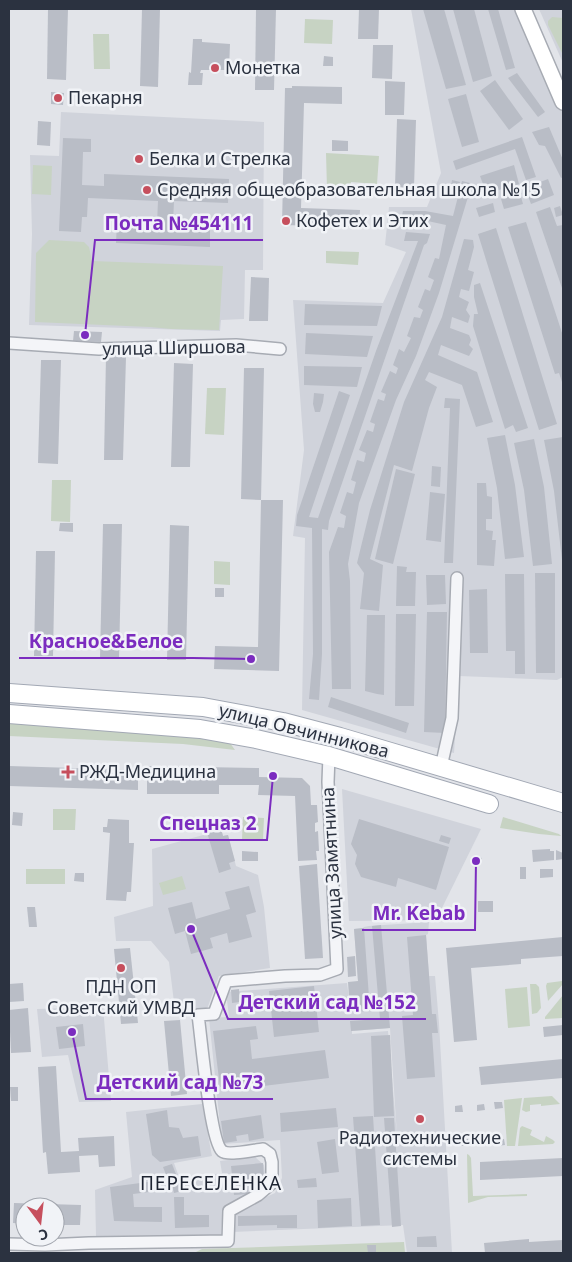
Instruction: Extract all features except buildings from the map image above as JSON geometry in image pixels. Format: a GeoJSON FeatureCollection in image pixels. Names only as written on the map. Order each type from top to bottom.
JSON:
{"type":"FeatureCollection","features":[{"type":"Feature","properties":{"kind":"main road"},"geometry":{"type":"LineString","coordinates":[[523,9],[563,102]]}},
{"type":"Feature","properties":{"kind":"main road","name":"улица Овчинникова"},"geometry":{"type":"LineString","coordinates":[[9,693],[203,707],[293,724],[340,736],[563,803]]}},
{"type":"Feature","properties":{"kind":"main road","name":"улица Овчинникова"},"geometry":{"type":"LineString","coordinates":[[9,714],[200,730],[256,739],[329,756],[489,804]]}},
{"type":"Feature","properties":{"kind":"street","name":"улица Ширшова"},"geometry":{"type":"LineString","coordinates":[[9,343],[99,349],[236,345],[280,350]]}},
{"type":"Feature","properties":{"kind":"street"},"geometry":{"type":"LineString","coordinates":[[441,767],[452,718],[457,578]]}},
{"type":"Feature","properties":{"kind":"street","name":"улица Замятнина"},"geometry":{"type":"LineString","coordinates":[[181,1248],[228,1241],[229,1211],[258,1195],[272,1183],[270,1154],[263,1149],[228,1153],[222,1151],[216,1144],[198,1014],[214,1014],[226,981],[320,975],[337,969],[328,782],[329,756]]}},
{"type":"Feature","properties":{"kind":"street"},"geometry":{"type":"LineString","coordinates":[[9,1244],[45,1249],[89,1243],[181,1248]]}},
{"type":"Feature","properties":{"kind":"shaded area"},"geometry":{"type":"Polygon","coordinates":[[[411,9],[515,9],[563,112],[563,677],[557,680],[459,676],[454,753],[302,710],[305,538],[293,536],[304,450],[293,300],[383,303],[406,252],[385,245],[389,207],[427,207],[441,173],[411,9]]]}},
{"type":"Feature","properties":{"kind":"shaded area"},"geometry":{"type":"Polygon","coordinates":[[[539,9],[563,9],[563,63],[539,9]]]}},
{"type":"Feature","properties":{"kind":"shaded area","name":"Средняя общеобразовательная школа №15"},"geometry":{"type":"Polygon","coordinates":[[[61,112],[264,122],[263,270],[245,270],[244,319],[221,320],[220,331],[29,325],[32,234],[30,155],[59,156],[61,112]]]}},
{"type":"Feature","properties":{"kind":"shaded area"},"geometry":{"type":"Polygon","coordinates":[[[342,789],[481,829],[436,920],[349,921],[342,789]]]}},
{"type":"Feature","properties":{"kind":"shaded area"},"geometry":{"type":"Polygon","coordinates":[[[220,825],[223,836],[228,835],[236,866],[258,875],[264,907],[270,968],[219,976],[207,1009],[175,1010],[169,962],[151,941],[116,941],[114,917],[153,906],[152,849],[207,834],[206,829],[220,825]]]}},
{"type":"Feature","properties":{"kind":"shaded area"},"geometry":{"type":"Polygon","coordinates":[[[429,922],[428,934],[426,935],[429,976],[435,976],[439,1023],[452,1253],[407,1253],[403,1225],[232,1232],[233,1212],[275,1193],[282,1178],[280,1140],[222,1144],[209,1018],[229,1017],[226,992],[347,983],[350,1007],[358,981],[354,929],[369,926],[429,922]],[[390,1028],[352,1031],[352,1034],[388,1031],[397,1136],[390,1028]]]}},
{"type":"Feature","properties":{"kind":"shaded area"},"geometry":{"type":"Polygon","coordinates":[[[103,1007],[111,1101],[79,1102],[68,1055],[42,1057],[37,1009],[103,1007]]]}},
{"type":"Feature","properties":{"kind":"shaded area","name":"ПЕРЕСЕЛЕНКА"},"geometry":{"type":"Polygon","coordinates":[[[202,1104],[212,1156],[174,1163],[180,1180],[222,1173],[220,1161],[255,1157],[264,1165],[266,1182],[255,1192],[223,1208],[221,1235],[96,1236],[95,1190],[132,1177],[126,1112],[202,1104]]]}},
{"type":"Feature","properties":{"kind":"green space"},"geometry":{"type":"Polygon","coordinates":[[[552,17],[563,18],[563,55],[548,25],[548,21],[552,17]]]}},
{"type":"Feature","properties":{"kind":"green space"},"geometry":{"type":"Polygon","coordinates":[[[305,19],[333,20],[332,44],[304,43],[305,19]]]}},
{"type":"Feature","properties":{"kind":"green space"},"geometry":{"type":"Polygon","coordinates":[[[93,34],[109,34],[110,69],[94,69],[93,34]]]}},
{"type":"Feature","properties":{"kind":"green space"},"geometry":{"type":"Polygon","coordinates":[[[326,153],[379,156],[377,184],[351,182],[350,190],[327,189],[326,153]]]}},
{"type":"Feature","properties":{"kind":"green space"},"geometry":{"type":"Polygon","coordinates":[[[33,165],[52,166],[51,195],[32,194],[33,165]]]}},
{"type":"Feature","properties":{"kind":"green space"},"geometry":{"type":"Polygon","coordinates":[[[49,240],[84,242],[89,247],[92,261],[223,266],[219,330],[35,322],[36,253],[49,240]]]}},
{"type":"Feature","properties":{"kind":"green space"},"geometry":{"type":"Polygon","coordinates":[[[326,251],[359,252],[358,265],[326,263],[326,251]]]}},
{"type":"Feature","properties":{"kind":"green space"},"geometry":{"type":"Polygon","coordinates":[[[207,388],[226,388],[224,435],[205,434],[207,388]]]}},
{"type":"Feature","properties":{"kind":"green space"},"geometry":{"type":"Polygon","coordinates":[[[52,480],[71,480],[70,522],[51,521],[52,480]]]}},
{"type":"Feature","properties":{"kind":"green space"},"geometry":{"type":"Polygon","coordinates":[[[214,561],[230,562],[230,585],[214,584],[214,561]]]}},
{"type":"Feature","properties":{"kind":"green space"},"geometry":{"type":"Polygon","coordinates":[[[9,722],[169,734],[230,743],[235,750],[183,744],[9,736],[9,722]]]}},
{"type":"Feature","properties":{"kind":"green space"},"geometry":{"type":"Polygon","coordinates":[[[53,809],[76,809],[75,830],[53,830],[53,809]]]}},
{"type":"Feature","properties":{"kind":"green space"},"geometry":{"type":"Polygon","coordinates":[[[243,817],[264,818],[263,839],[242,839],[243,817]]]}},
{"type":"Feature","properties":{"kind":"green space"},"geometry":{"type":"Polygon","coordinates":[[[503,817],[559,834],[561,836],[500,828],[503,817]]]}},
{"type":"Feature","properties":{"kind":"green space"},"geometry":{"type":"Polygon","coordinates":[[[26,869],[65,869],[65,884],[26,884],[26,869]]]}},
{"type":"Feature","properties":{"kind":"green space"},"geometry":{"type":"Polygon","coordinates":[[[182,876],[186,889],[163,895],[159,883],[182,876]]]}},
{"type":"Feature","properties":{"kind":"green space"},"geometry":{"type":"Polygon","coordinates":[[[562,981],[563,984],[548,1001],[547,983],[562,981]]]}},
{"type":"Feature","properties":{"kind":"green space"},"geometry":{"type":"Polygon","coordinates":[[[530,984],[536,984],[539,987],[541,1008],[537,1013],[532,1014],[530,984]]]}},
{"type":"Feature","properties":{"kind":"green space"},"geometry":{"type":"Polygon","coordinates":[[[527,987],[530,1026],[508,1028],[505,989],[527,987]]]}},
{"type":"Feature","properties":{"kind":"green space"},"geometry":{"type":"Polygon","coordinates":[[[563,995],[563,1018],[545,1019],[545,1017],[563,995]]]}},
{"type":"Feature","properties":{"kind":"green space"},"geometry":{"type":"Polygon","coordinates":[[[552,1096],[560,1104],[530,1105],[530,1111],[522,1110],[524,1098],[552,1096]]]}},
{"type":"Feature","properties":{"kind":"green space"},"geometry":{"type":"Polygon","coordinates":[[[522,1098],[515,1146],[507,1146],[504,1100],[522,1098]]]}},
{"type":"Feature","properties":{"kind":"green space"},"geometry":{"type":"Polygon","coordinates":[[[522,1126],[532,1130],[530,1135],[544,1142],[546,1136],[555,1142],[553,1144],[518,1146],[520,1128],[522,1126]]]}},
{"type":"Feature","properties":{"kind":"green space"},"geometry":{"type":"Polygon","coordinates":[[[467,1154],[471,1158],[473,1196],[527,1194],[527,1196],[488,1197],[468,1203],[467,1154]]]}},
{"type":"Feature","properties":{"kind":"green space"},"geometry":{"type":"Polygon","coordinates":[[[404,1242],[405,1253],[194,1253],[202,1249],[404,1242]]]}},
{"type":"Feature","properties":{"kind":"place","name":"Монетка"},"geometry":{"type":"Point","coordinates":[215,68]}},
{"type":"Feature","properties":{"kind":"place","name":"Пекарня"},"geometry":{"type":"Point","coordinates":[58,98]}},
{"type":"Feature","properties":{"kind":"place","name":"Белка и Стрелка"},"geometry":{"type":"Point","coordinates":[139,159]}},
{"type":"Feature","properties":{"kind":"place","name":"Средняя общеобразовательная школа №15"},"geometry":{"type":"Point","coordinates":[147,190]}},
{"type":"Feature","properties":{"kind":"place","name":"Кофетех и Этих"},"geometry":{"type":"Point","coordinates":[286,221]}},
{"type":"Feature","properties":{"kind":"place","name":"Почта №454111"},"geometry":{"type":"Point","coordinates":[85,335]}},
{"type":"Feature","properties":{"kind":"place","name":"Красное&Белое"},"geometry":{"type":"Point","coordinates":[251,659]}},
{"type":"Feature","properties":{"kind":"place","name":"РЖД-Медицина"},"geometry":{"type":"Point","coordinates":[68,772]}},
{"type":"Feature","properties":{"kind":"place","name":"Спецназ 2"},"geometry":{"type":"Point","coordinates":[273,776]}},
{"type":"Feature","properties":{"kind":"place","name":"Mr. Kebab"},"geometry":{"type":"Point","coordinates":[476,861]}},
{"type":"Feature","properties":{"kind":"place","name":"Детский сад №152"},"geometry":{"type":"Point","coordinates":[191,929]}},
{"type":"Feature","properties":{"kind":"place","name":"ПДН ОП Советский УМВД"},"geometry":{"type":"Point","coordinates":[121,968]}},
{"type":"Feature","properties":{"kind":"place","name":"Детский сад №73"},"geometry":{"type":"Point","coordinates":[72,1032]}},
{"type":"Feature","properties":{"kind":"place","name":"Радиотехнические системы"},"geometry":{"type":"Point","coordinates":[420,1119]}},
{"type":"Feature","properties":{"kind":"district","name":"ПЕРЕСЕЛЕНКА"},"geometry":{"type":"Point","coordinates":[211,1183]}}]}
